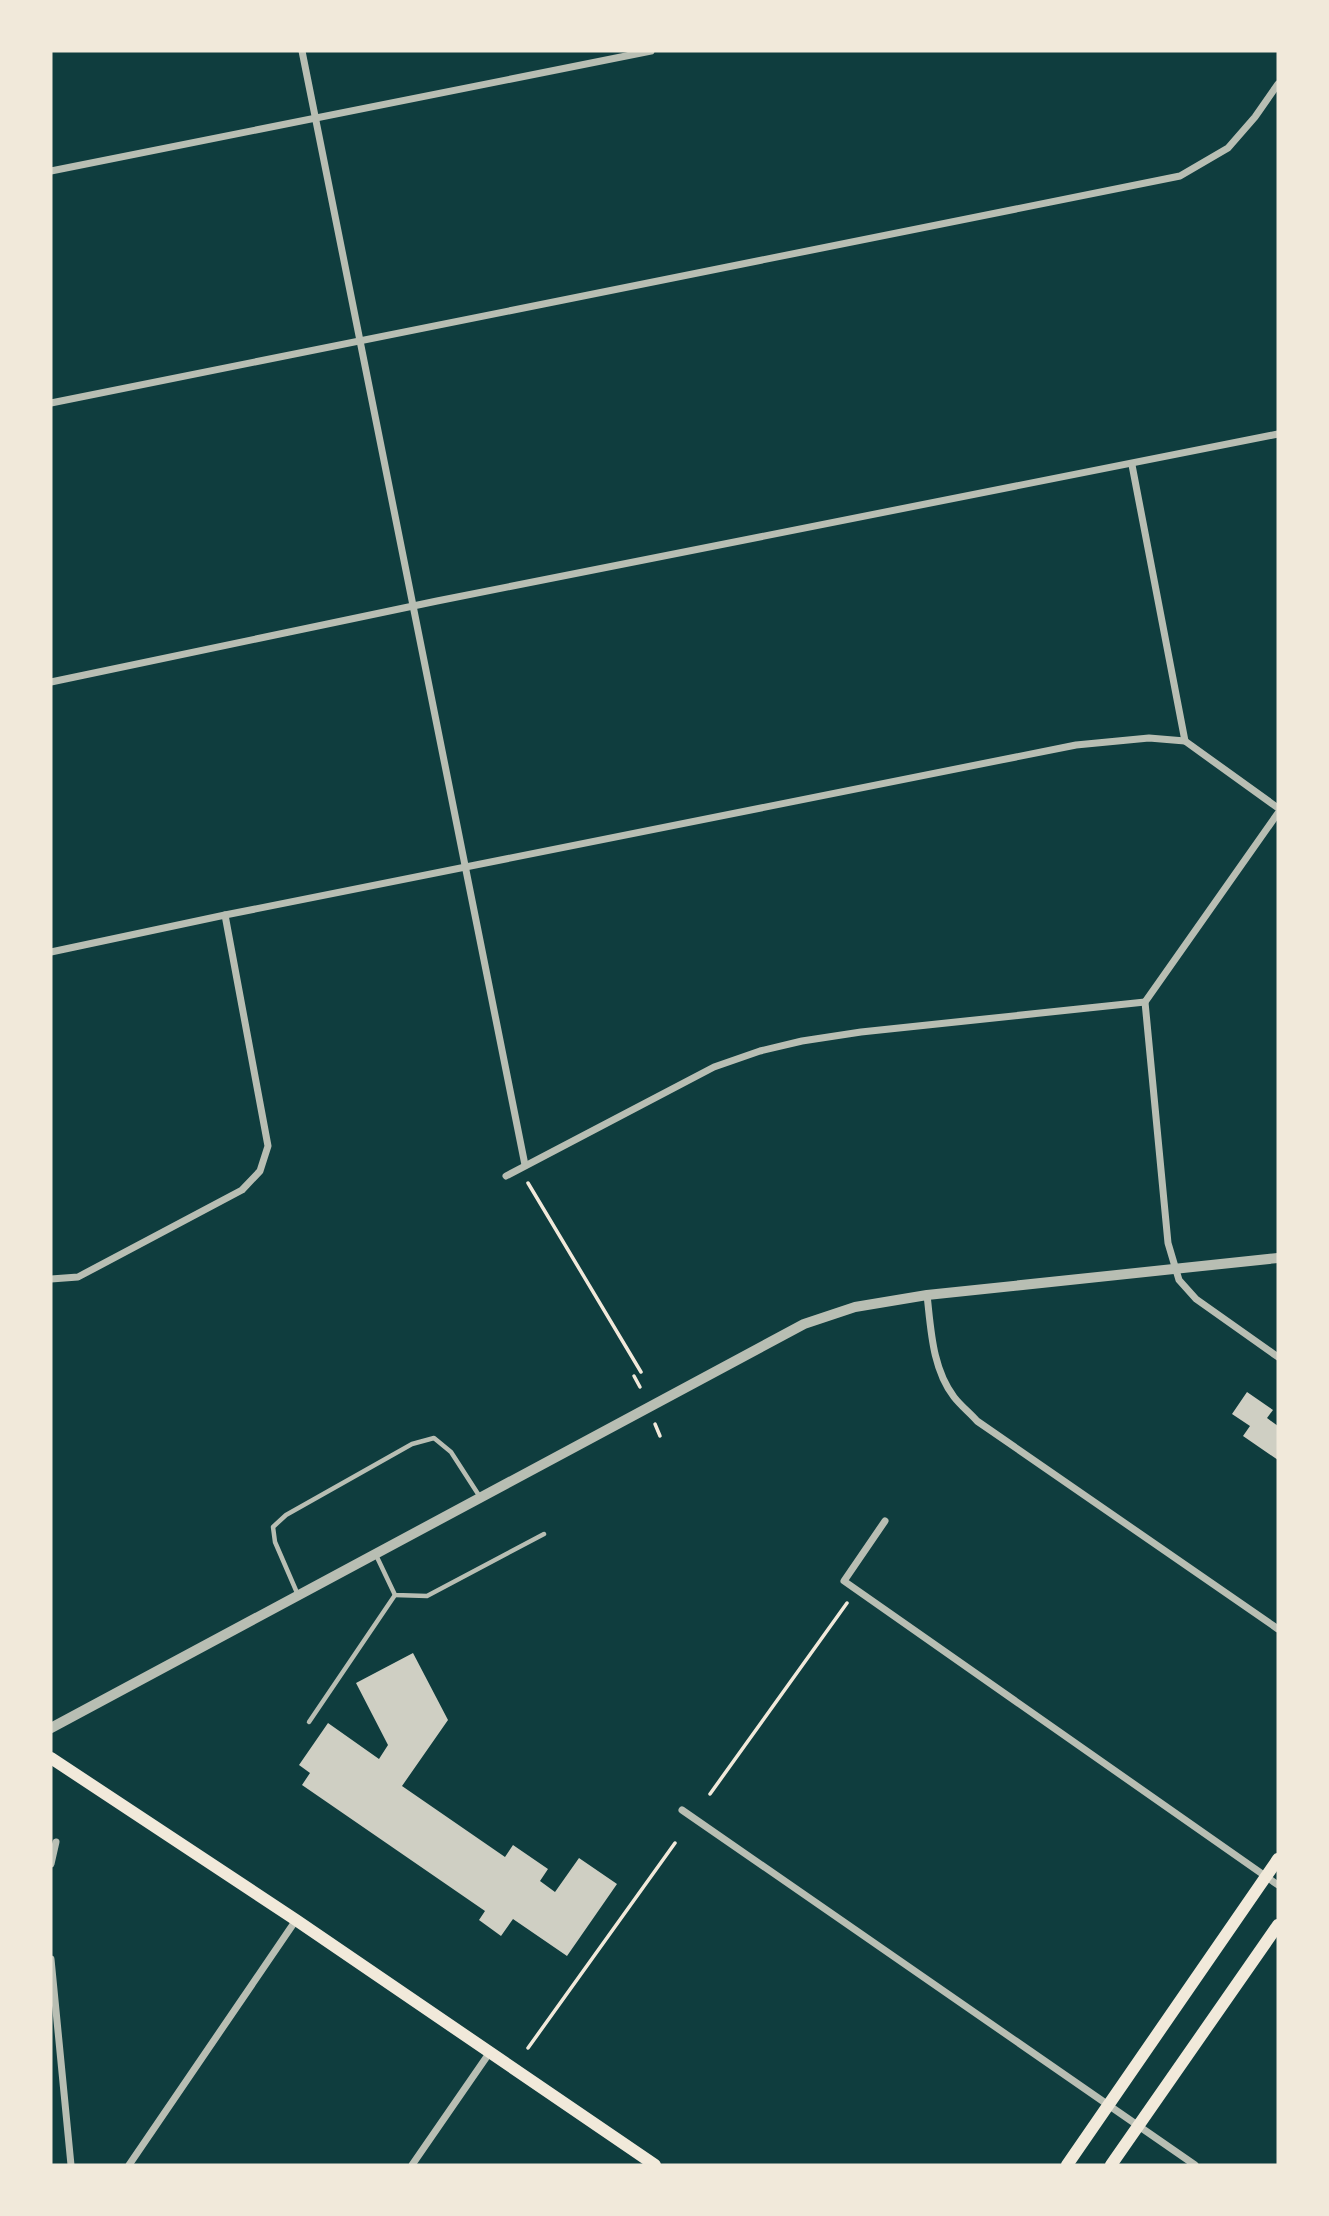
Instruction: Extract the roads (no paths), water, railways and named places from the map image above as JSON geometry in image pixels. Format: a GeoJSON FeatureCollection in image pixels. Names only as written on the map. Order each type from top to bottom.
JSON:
{"type":"FeatureCollection","features":[{"type":"Feature","properties":{"kind":"main road"},"geometry":{"type":"LineString","coordinates":[[51,1758],[296,1920],[655,2165]]}},
{"type":"Feature","properties":{"kind":"main road"},"geometry":{"type":"LineString","coordinates":[[1067,2165],[1278,1858]]}},
{"type":"Feature","properties":{"kind":"main road"},"geometry":{"type":"LineString","coordinates":[[1111,2165],[1278,1925]]}},
{"type":"Feature","properties":{"kind":"street"},"geometry":{"type":"LineString","coordinates":[[302,51],[525,1165]]}},
{"type":"Feature","properties":{"kind":"street"},"geometry":{"type":"LineString","coordinates":[[51,171],[651,51]]}},
{"type":"Feature","properties":{"kind":"street"},"geometry":{"type":"LineString","coordinates":[[51,403],[1180,176],[1228,148],[1255,117],[1278,84]]}},
{"type":"Feature","properties":{"kind":"street"},"geometry":{"type":"LineString","coordinates":[[51,682],[414,606],[1278,434]]}},
{"type":"Feature","properties":{"kind":"street"},"geometry":{"type":"LineString","coordinates":[[1132,465],[1185,741]]}},
{"type":"Feature","properties":{"kind":"street"},"geometry":{"type":"LineString","coordinates":[[51,952],[1076,745],[1149,738],[1185,741],[1278,811],[1145,1002],[1166,1232],[1175,1269],[1182,1284],[1196,1299],[1278,1357]]}},
{"type":"Feature","properties":{"kind":"street"},"geometry":{"type":"LineString","coordinates":[[51,1279],[78,1277],[242,1190],[260,1171],[268,1146],[225,915]]}},
{"type":"Feature","properties":{"kind":"street"},"geometry":{"type":"LineString","coordinates":[[506,1176],[714,1067],[760,1051],[861,1032],[1145,1002]]}},
{"type":"Feature","properties":{"kind":"street"},"geometry":{"type":"LineString","coordinates":[[51,1728],[804,1324],[855,1307],[926,1295],[1278,1258]]}},
{"type":"Feature","properties":{"kind":"street"},"geometry":{"type":"LineString","coordinates":[[926,1295],[933,1346],[940,1371],[953,1396],[977,1421],[1278,1629]]}},
{"type":"Feature","properties":{"kind":"street"},"geometry":{"type":"LineString","coordinates":[[885,1521],[844,1581],[1278,1885]]}},
{"type":"Feature","properties":{"kind":"street"},"geometry":{"type":"LineString","coordinates":[[682,1810],[1195,2165]]}},
{"type":"Feature","properties":{"kind":"street"},"geometry":{"type":"LineString","coordinates":[[51,1864],[56,1842]]}},
{"type":"Feature","properties":{"kind":"street"},"geometry":{"type":"LineString","coordinates":[[129,2165],[296,1920]]}},
{"type":"Feature","properties":{"kind":"street"},"geometry":{"type":"LineString","coordinates":[[51,1959],[71,2165]]}},
{"type":"Feature","properties":{"kind":"street"},"geometry":{"type":"LineString","coordinates":[[412,2165],[490,2052]]}},
{"type":"Feature","properties":{"kind":"lane"},"geometry":{"type":"LineString","coordinates":[[298,1595],[275,1542],[273,1527],[286,1515],[412,1444],[433,1438],[451,1452],[480,1497]]}},
{"type":"Feature","properties":{"kind":"lane"},"geometry":{"type":"LineString","coordinates":[[395,1595],[427,1596],[544,1534]]}},
{"type":"Feature","properties":{"kind":"lane"},"geometry":{"type":"LineString","coordinates":[[376,1554],[395,1595]]}},
{"type":"Feature","properties":{"kind":"lane"},"geometry":{"type":"LineString","coordinates":[[309,1722],[395,1595]]}}]}
